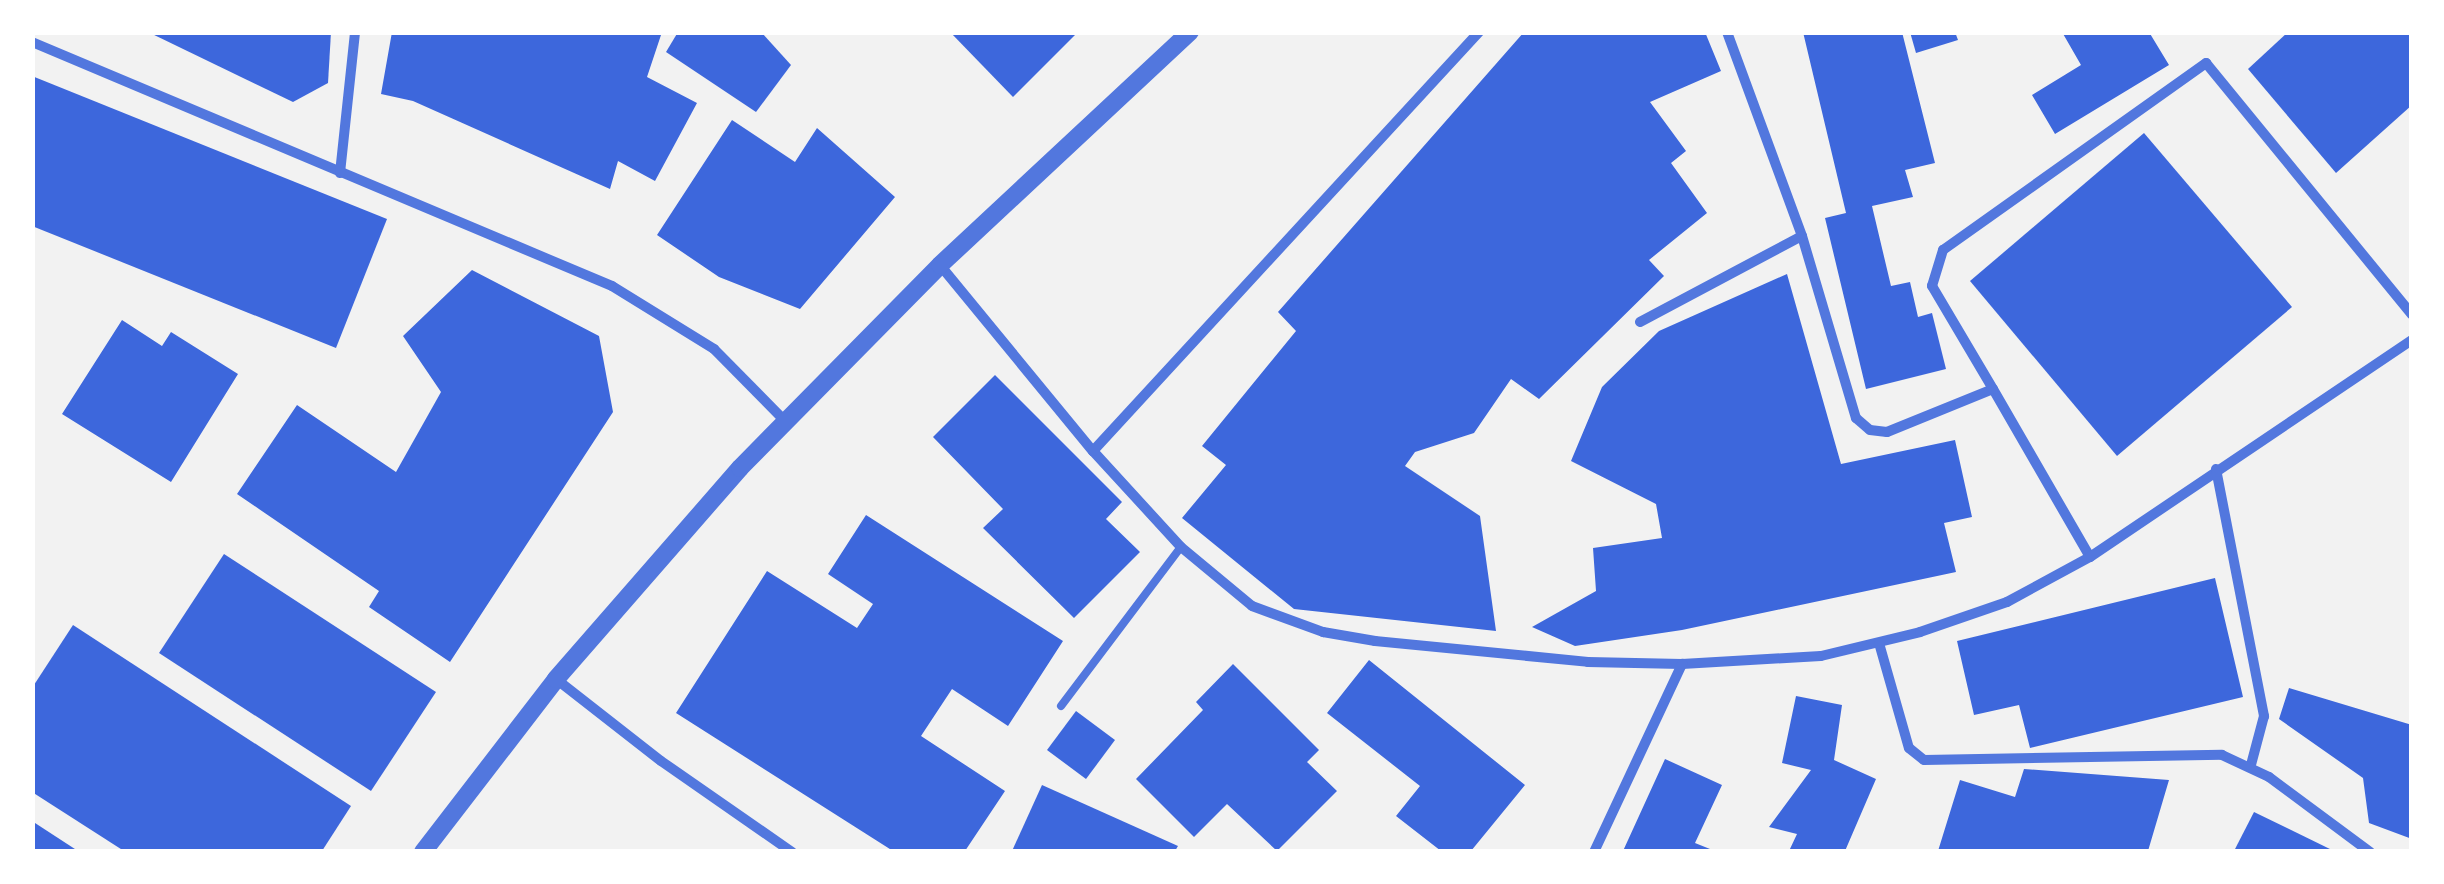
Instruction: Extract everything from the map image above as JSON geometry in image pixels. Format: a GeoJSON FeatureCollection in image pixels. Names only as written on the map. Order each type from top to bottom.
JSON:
{"type":"FeatureCollection","features":[{"type":"Feature","properties":{"kind":"street"},"geometry":{"type":"LineString","coordinates":[[340,173],[355,32]]}},
{"type":"Feature","properties":{"kind":"street"},"geometry":{"type":"LineString","coordinates":[[423,852],[556,679],[784,420],[940,265],[1190,32]]}},
{"type":"Feature","properties":{"kind":"street"},"geometry":{"type":"LineString","coordinates":[[1093,451],[1479,32]]}},
{"type":"Feature","properties":{"kind":"street"},"geometry":{"type":"LineString","coordinates":[[1727,32],[1802,236],[1856,418],[1870,430],[1887,432],[1993,389]]}},
{"type":"Feature","properties":{"kind":"street"},"geometry":{"type":"LineString","coordinates":[[32,42],[612,286],[714,349],[784,420]]}},
{"type":"Feature","properties":{"kind":"street"},"geometry":{"type":"LineString","coordinates":[[2090,557],[1932,286],[1943,250],[2206,63],[2412,315]]}},
{"type":"Feature","properties":{"kind":"street"},"geometry":{"type":"LineString","coordinates":[[1640,322],[1802,236]]}},
{"type":"Feature","properties":{"kind":"street"},"geometry":{"type":"LineString","coordinates":[[940,265],[1093,451],[1181,547],[1252,606],[1323,632],[1438,649],[1588,662],[1682,664],[1821,656],[2007,602],[2090,557],[2216,468],[2412,340]]}},
{"type":"Feature","properties":{"kind":"street"},"geometry":{"type":"LineString","coordinates":[[2216,468],[2264,716],[2250,765]]}},
{"type":"Feature","properties":{"kind":"street"},"geometry":{"type":"LineString","coordinates":[[1879,642],[1909,748],[1924,760],[2197,752],[2250,765],[2370,852]]}},
{"type":"Feature","properties":{"kind":"street"},"geometry":{"type":"LineString","coordinates":[[1594,852],[1682,664]]}},
{"type":"Feature","properties":{"kind":"street"},"geometry":{"type":"LineString","coordinates":[[556,679],[661,761],[792,852]]}},
{"type":"Feature","properties":{"kind":"lane"},"geometry":{"type":"LineString","coordinates":[[1061,706],[1181,547]]}},
{"type":"Feature","properties":{"kind":"building"},"geometry":{"type":"Polygon","coordinates":[[[148,32],[331,32],[328,83],[293,102],[148,32]]]}},
{"type":"Feature","properties":{"kind":"building"},"geometry":{"type":"Polygon","coordinates":[[[392,32],[662,32],[647,77],[697,103],[655,181],[618,161],[610,189],[413,101],[381,94],[392,32]]]}},
{"type":"Feature","properties":{"kind":"building"},"geometry":{"type":"Polygon","coordinates":[[[678,32],[761,32],[791,65],[756,112],[666,52],[678,32]]]}},
{"type":"Feature","properties":{"kind":"building"},"geometry":{"type":"Polygon","coordinates":[[[950,32],[1078,32],[1013,97],[950,32]]]}},
{"type":"Feature","properties":{"kind":"building"},"geometry":{"type":"Polygon","coordinates":[[[1524,32],[1705,32],[1721,71],[1650,102],[1686,151],[1671,163],[1707,213],[1649,260],[1664,276],[1539,399],[1511,379],[1474,433],[1415,452],[1405,466],[1480,516],[1496,631],[1294,609],[1182,518],[1226,465],[1202,446],[1296,331],[1278,312],[1524,32]]]}},
{"type":"Feature","properties":{"kind":"building"},"geometry":{"type":"Polygon","coordinates":[[[1803,32],[1902,32],[1935,163],[1905,170],[1913,197],[1872,206],[1891,286],[1910,282],[1918,317],[1932,313],[1946,369],[1866,389],[1825,218],[1846,213],[1803,32]]]}},
{"type":"Feature","properties":{"kind":"building"},"geometry":{"type":"Polygon","coordinates":[[[1910,32],[1955,32],[1958,40],[1916,53],[1910,32]]]}},
{"type":"Feature","properties":{"kind":"building"},"geometry":{"type":"Polygon","coordinates":[[[2062,32],[2149,32],[2169,65],[2055,134],[2032,95],[2081,65],[2062,32]]]}},
{"type":"Feature","properties":{"kind":"building"},"geometry":{"type":"Polygon","coordinates":[[[2288,32],[2412,32],[2412,105],[2336,173],[2248,69],[2288,32]]]}},
{"type":"Feature","properties":{"kind":"building"},"geometry":{"type":"Polygon","coordinates":[[[32,76],[387,219],[336,348],[32,226],[32,76]]]}},
{"type":"Feature","properties":{"kind":"building"},"geometry":{"type":"Polygon","coordinates":[[[732,120],[795,162],[817,128],[895,197],[800,309],[719,277],[657,235],[732,120]]]}},
{"type":"Feature","properties":{"kind":"building"},"geometry":{"type":"Polygon","coordinates":[[[2144,133],[2292,307],[2117,456],[1970,281],[2144,133]]]}},
{"type":"Feature","properties":{"kind":"building"},"geometry":{"type":"Polygon","coordinates":[[[472,270],[599,336],[613,412],[450,662],[369,607],[379,591],[237,494],[297,405],[396,472],[441,392],[403,336],[472,270]]]}},
{"type":"Feature","properties":{"kind":"building"},"geometry":{"type":"Polygon","coordinates":[[[1787,274],[1841,464],[1955,440],[1972,517],[1944,523],[1956,572],[1682,630],[1575,646],[1532,627],[1596,591],[1593,548],[1662,538],[1656,504],[1571,461],[1602,387],[1659,331],[1787,274]]]}},
{"type":"Feature","properties":{"kind":"building"},"geometry":{"type":"Polygon","coordinates":[[[122,320],[162,346],[171,332],[238,374],[171,482],[62,414],[122,320]]]}},
{"type":"Feature","properties":{"kind":"building"},"geometry":{"type":"Polygon","coordinates":[[[995,375],[1122,502],[1106,519],[1140,552],[1074,618],[983,528],[1003,509],[933,437],[995,375]]]}},
{"type":"Feature","properties":{"kind":"building"},"geometry":{"type":"Polygon","coordinates":[[[866,515],[1063,641],[1008,726],[952,689],[921,736],[1005,791],[965,851],[893,851],[676,713],[767,571],[857,628],[873,604],[828,574],[866,515]]]}},
{"type":"Feature","properties":{"kind":"building"},"geometry":{"type":"Polygon","coordinates":[[[224,554],[436,692],[371,791],[159,653],[224,554]]]}},
{"type":"Feature","properties":{"kind":"building"},"geometry":{"type":"Polygon","coordinates":[[[2215,578],[2243,697],[2030,748],[2019,705],[1974,715],[1957,641],[2215,578]]]}},
{"type":"Feature","properties":{"kind":"building"},"geometry":{"type":"Polygon","coordinates":[[[73,625],[351,806],[322,851],[124,851],[32,792],[32,688],[73,625]]]}},
{"type":"Feature","properties":{"kind":"building"},"geometry":{"type":"Polygon","coordinates":[[[1369,660],[1525,785],[1471,851],[1441,851],[1396,816],[1420,786],[1327,713],[1369,660]]]}},
{"type":"Feature","properties":{"kind":"building"},"geometry":{"type":"Polygon","coordinates":[[[1233,664],[1319,750],[1307,762],[1337,791],[1277,851],[1227,804],[1194,837],[1136,779],[1203,710],[1196,702],[1233,664]]]}},
{"type":"Feature","properties":{"kind":"building"},"geometry":{"type":"Polygon","coordinates":[[[2289,688],[2412,725],[2412,839],[2369,823],[2363,778],[2279,719],[2289,688]]]}},
{"type":"Feature","properties":{"kind":"building"},"geometry":{"type":"Polygon","coordinates":[[[1796,696],[1842,705],[1834,760],[1876,779],[1845,851],[1789,851],[1797,834],[1769,827],[1811,770],[1782,763],[1796,696]]]}},
{"type":"Feature","properties":{"kind":"building"},"geometry":{"type":"Polygon","coordinates":[[[1076,711],[1115,740],[1086,779],[1047,750],[1076,711]]]}},
{"type":"Feature","properties":{"kind":"building"},"geometry":{"type":"Polygon","coordinates":[[[1665,759],[1722,785],[1695,843],[1715,851],[1623,851],[1665,759]]]}},
{"type":"Feature","properties":{"kind":"building"},"geometry":{"type":"Polygon","coordinates":[[[2024,769],[2169,780],[2148,851],[1938,851],[1960,780],[2015,797],[2024,769]]]}},
{"type":"Feature","properties":{"kind":"building"},"geometry":{"type":"Polygon","coordinates":[[[1042,785],[1178,846],[1175,851],[1012,851],[1042,785]]]}},
{"type":"Feature","properties":{"kind":"building"},"geometry":{"type":"Polygon","coordinates":[[[2254,812],[2334,851],[2234,851],[2254,812]]]}},
{"type":"Feature","properties":{"kind":"building"},"geometry":{"type":"Polygon","coordinates":[[[35,823],[78,851],[32,851],[35,823]]]}}]}
